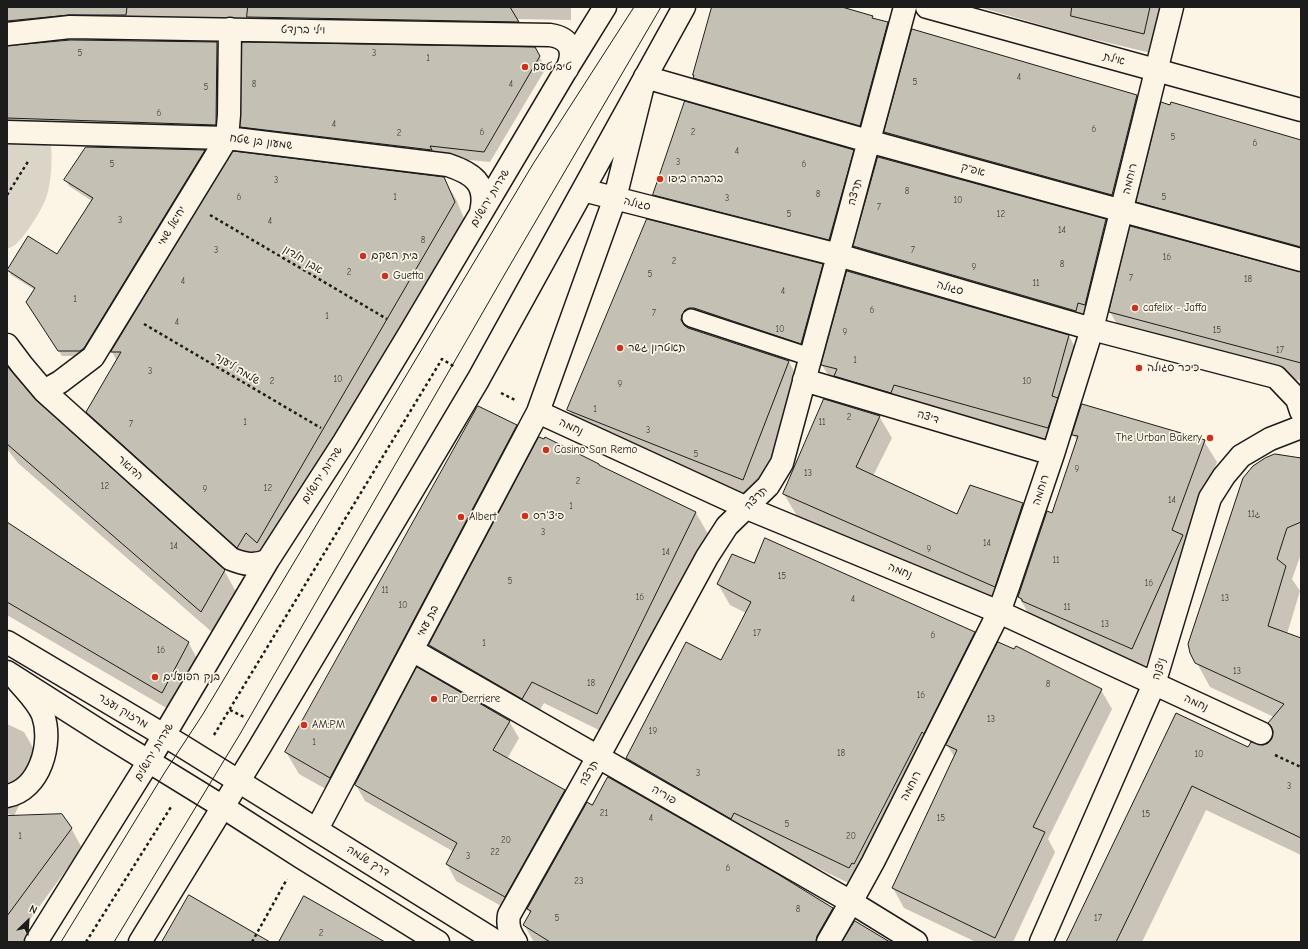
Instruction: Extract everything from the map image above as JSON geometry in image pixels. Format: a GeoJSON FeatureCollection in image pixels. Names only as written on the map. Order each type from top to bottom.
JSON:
{"type":"FeatureCollection","features":[{"type":"Feature","properties":{"kind":"street","name":"שדרות ירושלים"},"geometry":{"type":"LineString","coordinates":[[36,942],[164,735],[268,560],[344,442],[605,7]]}},
{"type":"Feature","properties":{"kind":"street"},"geometry":{"type":"LineString","coordinates":[[140,942],[239,782],[478,380],[684,7]]}},
{"type":"Feature","properties":{"kind":"street","name":"תרצה"},"geometry":{"type":"LineString","coordinates":[[516,942],[508,928],[509,915],[598,757],[707,557],[727,526],[768,486],[782,463],[905,7]]}},
{"type":"Feature","properties":{"kind":"street","name":"אילת"},"geometry":{"type":"LineString","coordinates":[[927,7],[1301,110]]}},
{"type":"Feature","properties":{"kind":"street","name":"רוחמה"},"geometry":{"type":"LineString","coordinates":[[828,942],[873,862],[999,612],[1053,454],[1092,329],[1172,7]]}},
{"type":"Feature","properties":{"kind":"street","name":"וילי ברנדט"},"geometry":{"type":"LineString","coordinates":[[7,34],[70,27],[555,36],[565,41],[569,45],[571,58],[566,70]]}},
{"type":"Feature","properties":{"kind":"street","name":"יחיאל שמי"},"geometry":{"type":"LineString","coordinates":[[44,391],[60,382],[93,357],[227,138],[229,115],[230,29]]}},
{"type":"Feature","properties":{"kind":"street","name":"אפ\"ק"},"geometry":{"type":"LineString","coordinates":[[645,77],[868,141],[1301,260]]}},
{"type":"Feature","properties":{"kind":"street","name":"בת עמי"},"geometry":{"type":"LineString","coordinates":[[317,829],[538,412],[615,198],[645,77]]}},
{"type":"Feature","properties":{"kind":"street","name":"שמעון בן שטח"},"geometry":{"type":"LineString","coordinates":[[7,132],[227,138],[448,165],[463,170],[473,177],[480,186],[484,201],[481,212]]}},
{"type":"Feature","properties":{"kind":"street","name":"סגולה"},"geometry":{"type":"LineString","coordinates":[[583,190],[838,255],[1092,329],[1276,377],[1297,399],[1301,410]]}},
{"type":"Feature","properties":{"kind":"street","name":"הדואר"},"geometry":{"type":"LineString","coordinates":[[7,345],[44,391],[231,559],[244,564],[262,564],[268,560]]}},
{"type":"Feature","properties":{"kind":"street","name":"דיצה"},"geometry":{"type":"LineString","coordinates":[[804,380],[1053,454]]}},
{"type":"Feature","properties":{"kind":"street","name":"נחמה"},"geometry":{"type":"LineString","coordinates":[[538,412],[746,508],[999,612],[1154,684],[1265,743]]}},
{"type":"Feature","properties":{"kind":"street","name":"ניצנה"},"geometry":{"type":"LineString","coordinates":[[1041,942],[1154,684],[1210,498],[1224,476],[1241,456],[1270,439],[1301,427]]}},
{"type":"Feature","properties":{"kind":"street","name":"מרזוק ועזר"},"geometry":{"type":"LineString","coordinates":[[7,642],[164,735],[239,782]]}},
{"type":"Feature","properties":{"kind":"street","name":"פוריה"},"geometry":{"type":"LineString","coordinates":[[412,650],[851,902],[916,942]]}},
{"type":"Feature","properties":{"kind":"street"},"geometry":{"type":"LineString","coordinates":[[11,675],[223,807],[430,940]]}},
{"type":"Feature","properties":{"kind":"street"},"geometry":{"type":"LineString","coordinates":[[7,796],[22,790],[30,782],[44,759],[46,731],[42,715],[32,697],[11,675]]}},
{"type":"Feature","properties":{"kind":"street","name":"דרך שלמה"},"geometry":{"type":"LineString","coordinates":[[239,782],[497,942]]}},
{"type":"Feature","properties":{"kind":"lane"},"geometry":{"type":"LineString","coordinates":[[691,318],[810,358]]}},
{"type":"Feature","properties":{"kind":"path"},"geometry":{"type":"LineString","coordinates":[[7,195],[46,133]]}},
{"type":"Feature","properties":{"kind":"path","name":"אבן חלדון"},"geometry":{"type":"LineString","coordinates":[[188,201],[410,333]]}},
{"type":"Feature","properties":{"kind":"path","name":"שלמה ליענר"},"geometry":{"type":"LineString","coordinates":[[122,310],[344,442]]}},
{"type":"Feature","properties":{"kind":"path"},"geometry":{"type":"LineString","coordinates":[[201,758],[442,359],[538,412]]}},
{"type":"Feature","properties":{"kind":"path"},"geometry":{"type":"LineString","coordinates":[[1265,743],[1301,767]]}},
{"type":"Feature","properties":{"kind":"path"},"geometry":{"type":"LineString","coordinates":[[86,942],[185,784]]}},
{"type":"Feature","properties":{"kind":"path"},"geometry":{"type":"LineString","coordinates":[[252,942],[300,857]]}},
{"type":"Feature","properties":{"kind":"shaded area"},"geometry":{"type":"Polygon","coordinates":[[[7,139],[51,142],[52,155],[50,182],[42,207],[24,236],[15,245],[7,249],[7,139]]]}},
{"type":"Feature","properties":{"kind":"building"},"geometry":{"type":"Polygon","coordinates":[[[7,7],[127,7],[126,15],[69,15],[7,21],[7,7]]]}},
{"type":"Feature","properties":{"kind":"building"},"geometry":{"type":"Polygon","coordinates":[[[248,7],[510,7],[519,22],[247,17],[248,7]]]}},
{"type":"Feature","properties":{"kind":"building"},"geometry":{"type":"Polygon","coordinates":[[[712,7],[842,7],[888,22],[860,126],[693,78],[712,7]]]}},
{"type":"Feature","properties":{"kind":"building"},"geometry":{"type":"Polygon","coordinates":[[[1072,7],[1150,7],[1144,34],[1071,16],[1072,7]]]}},
{"type":"Feature","properties":{"kind":"building"},"geometry":{"type":"Polygon","coordinates":[[[912,29],[1137,95],[1112,195],[884,132],[912,29]]]}},
{"type":"Feature","properties":{"kind":"building"},"geometry":{"type":"Polygon","coordinates":[[[71,40],[217,42],[216,125],[7,118],[7,46],[71,40]]]}},
{"type":"Feature","properties":{"kind":"building"},"geometry":{"type":"Polygon","coordinates":[[[242,42],[535,47],[540,56],[484,152],[430,146],[432,150],[240,127],[242,42]]]}},
{"type":"Feature","properties":{"kind":"building"},"geometry":{"type":"Polygon","coordinates":[[[685,101],[854,150],[829,240],[653,195],[685,101]]]}},
{"type":"Feature","properties":{"kind":"building"},"geometry":{"type":"Polygon","coordinates":[[[1161,102],[1170,105],[1171,102],[1301,140],[1301,247],[1136,202],[1161,102]]]}},
{"type":"Feature","properties":{"kind":"building"},"geometry":{"type":"Polygon","coordinates":[[[86,147],[205,150],[84,348],[80,351],[58,351],[26,302],[35,288],[7,270],[28,236],[57,254],[93,198],[64,180],[86,147]]]}},
{"type":"Feature","properties":{"kind":"building"},"geometry":{"type":"Polygon","coordinates":[[[233,151],[444,177],[455,202],[257,543],[246,533],[237,548],[86,412],[121,352],[111,352],[233,151]]]}},
{"type":"Feature","properties":{"kind":"building"},"geometry":{"type":"Polygon","coordinates":[[[878,157],[1106,219],[1085,305],[1078,303],[1076,311],[853,246],[878,157]]]}},
{"type":"Feature","properties":{"kind":"building"},"geometry":{"type":"Polygon","coordinates":[[[647,219],[823,264],[801,344],[694,308],[685,310],[682,315],[681,320],[688,328],[789,361],[743,480],[567,410],[647,219]]]}},
{"type":"Feature","properties":{"kind":"building"},"geometry":{"type":"Polygon","coordinates":[[[1130,226],[1301,272],[1301,363],[1109,312],[1130,226]]]}},
{"type":"Feature","properties":{"kind":"building"},"geometry":{"type":"Polygon","coordinates":[[[847,271],[1069,335],[1052,396],[1058,398],[1048,428],[894,385],[891,393],[834,376],[837,369],[821,365],[847,271]]]}},
{"type":"Feature","properties":{"kind":"building"},"geometry":{"type":"Polygon","coordinates":[[[7,366],[36,400],[225,570],[201,612],[7,444],[7,366]]]}},
{"type":"Feature","properties":{"kind":"building"},"geometry":{"type":"Polygon","coordinates":[[[824,399],[880,416],[856,467],[957,514],[970,485],[1023,503],[995,587],[783,494],[824,399]]]}},
{"type":"Feature","properties":{"kind":"building"},"geometry":{"type":"Polygon","coordinates":[[[1082,404],[1205,440],[1172,530],[1183,535],[1132,649],[1022,601],[1022,599],[1018,597],[1047,511],[1052,513],[1078,436],[1072,435],[1082,404]]]}},
{"type":"Feature","properties":{"kind":"building"},"geometry":{"type":"Polygon","coordinates":[[[478,406],[517,425],[330,778],[285,752],[478,406]]]}},
{"type":"Feature","properties":{"kind":"building"},"geometry":{"type":"Polygon","coordinates":[[[539,437],[544,439],[545,437],[696,512],[597,714],[532,682],[522,699],[429,645],[539,437]]]}},
{"type":"Feature","properties":{"kind":"building"},"geometry":{"type":"Polygon","coordinates":[[[1275,454],[1301,458],[1301,522],[1287,528],[1277,559],[1286,566],[1268,626],[1301,638],[1301,838],[1192,786],[1116,942],[1066,942],[1176,713],[1248,747],[1251,742],[1263,745],[1268,743],[1272,738],[1273,731],[1268,723],[1284,704],[1195,663],[1190,653],[1188,644],[1243,478],[1253,466],[1265,458],[1275,454]]]}},
{"type":"Feature","properties":{"kind":"building"},"geometry":{"type":"Polygon","coordinates":[[[7,522],[189,642],[162,693],[7,602],[7,522]]]}},
{"type":"Feature","properties":{"kind":"building"},"geometry":{"type":"Polygon","coordinates":[[[765,538],[975,632],[924,734],[922,732],[854,864],[852,863],[849,868],[734,813],[731,819],[626,758],[686,642],[721,660],[751,602],[717,584],[732,554],[754,563],[765,538]]]}},
{"type":"Feature","properties":{"kind":"building"},"geometry":{"type":"Polygon","coordinates":[[[998,642],[1014,649],[1016,646],[1102,689],[1033,827],[1045,832],[995,938],[892,888],[957,750],[946,745],[998,642]]]}},
{"type":"Feature","properties":{"kind":"building"},"geometry":{"type":"Polygon","coordinates":[[[417,667],[510,721],[493,750],[565,790],[505,897],[446,864],[457,843],[355,785],[417,667]]]}},
{"type":"Feature","properties":{"kind":"building"},"geometry":{"type":"Polygon","coordinates":[[[608,777],[776,873],[833,908],[817,936],[816,942],[550,942],[523,925],[531,911],[527,909],[587,802],[592,805],[608,777]]]}},
{"type":"Feature","properties":{"kind":"building"},"geometry":{"type":"Polygon","coordinates":[[[62,814],[72,828],[7,916],[7,816],[62,814]]]}},
{"type":"Feature","properties":{"kind":"building"},"geometry":{"type":"Polygon","coordinates":[[[189,895],[270,942],[162,942],[189,895]]]}},
{"type":"Feature","properties":{"kind":"building"},"geometry":{"type":"Polygon","coordinates":[[[304,896],[385,942],[279,942],[304,896]]]}},
{"type":"Feature","properties":{"kind":"building"},"geometry":{"type":"Polygon","coordinates":[[[855,921],[890,942],[842,942],[855,921]]]}},
{"type":"Feature","properties":{"kind":"tram line"},"geometry":{"type":"LineString","coordinates":[[61,942],[165,772],[203,714],[533,164],[634,7]]}},
{"type":"Feature","properties":{"kind":"tram line"},"geometry":{"type":"LineString","coordinates":[[114,942],[240,734],[506,272],[661,7]]}},
{"type":"Feature","properties":{"kind":"place","name":"טיב טעם"},"geometry":{"type":"Point","coordinates":[525,67]}},
{"type":"Feature","properties":{"kind":"place","name":"ברברה ביפו"},"geometry":{"type":"Point","coordinates":[660,179]}},
{"type":"Feature","properties":{"kind":"place","name":"בית השקם"},"geometry":{"type":"Point","coordinates":[363,256]}},
{"type":"Feature","properties":{"kind":"place","name":"Guetta"},"geometry":{"type":"Point","coordinates":[385,276]}},
{"type":"Feature","properties":{"kind":"place","name":"cafelix - Jaffa"},"geometry":{"type":"Point","coordinates":[1135,308]}},
{"type":"Feature","properties":{"kind":"place","name":"תאטרון גשר"},"geometry":{"type":"Point","coordinates":[620,348]}},
{"type":"Feature","properties":{"kind":"place","name":"כיכר סגולה"},"geometry":{"type":"Point","coordinates":[1139,368]}},
{"type":"Feature","properties":{"kind":"place","name":"The Urban Bakery"},"geometry":{"type":"Point","coordinates":[1210,438]}},
{"type":"Feature","properties":{"kind":"place","name":"Casino San Remo"},"geometry":{"type":"Point","coordinates":[546,450]}},
{"type":"Feature","properties":{"kind":"place","name":"פיצ'רס"},"geometry":{"type":"Point","coordinates":[525,516]}},
{"type":"Feature","properties":{"kind":"place","name":"Albert"},"geometry":{"type":"Point","coordinates":[461,517]}},
{"type":"Feature","properties":{"kind":"place","name":"בנק הפועלים"},"geometry":{"type":"Point","coordinates":[155,677]}},
{"type":"Feature","properties":{"kind":"place","name":"Par Derriere"},"geometry":{"type":"Point","coordinates":[434,699]}},
{"type":"Feature","properties":{"kind":"place","name":"AM:PM"},"geometry":{"type":"Point","coordinates":[304,725]}}]}
